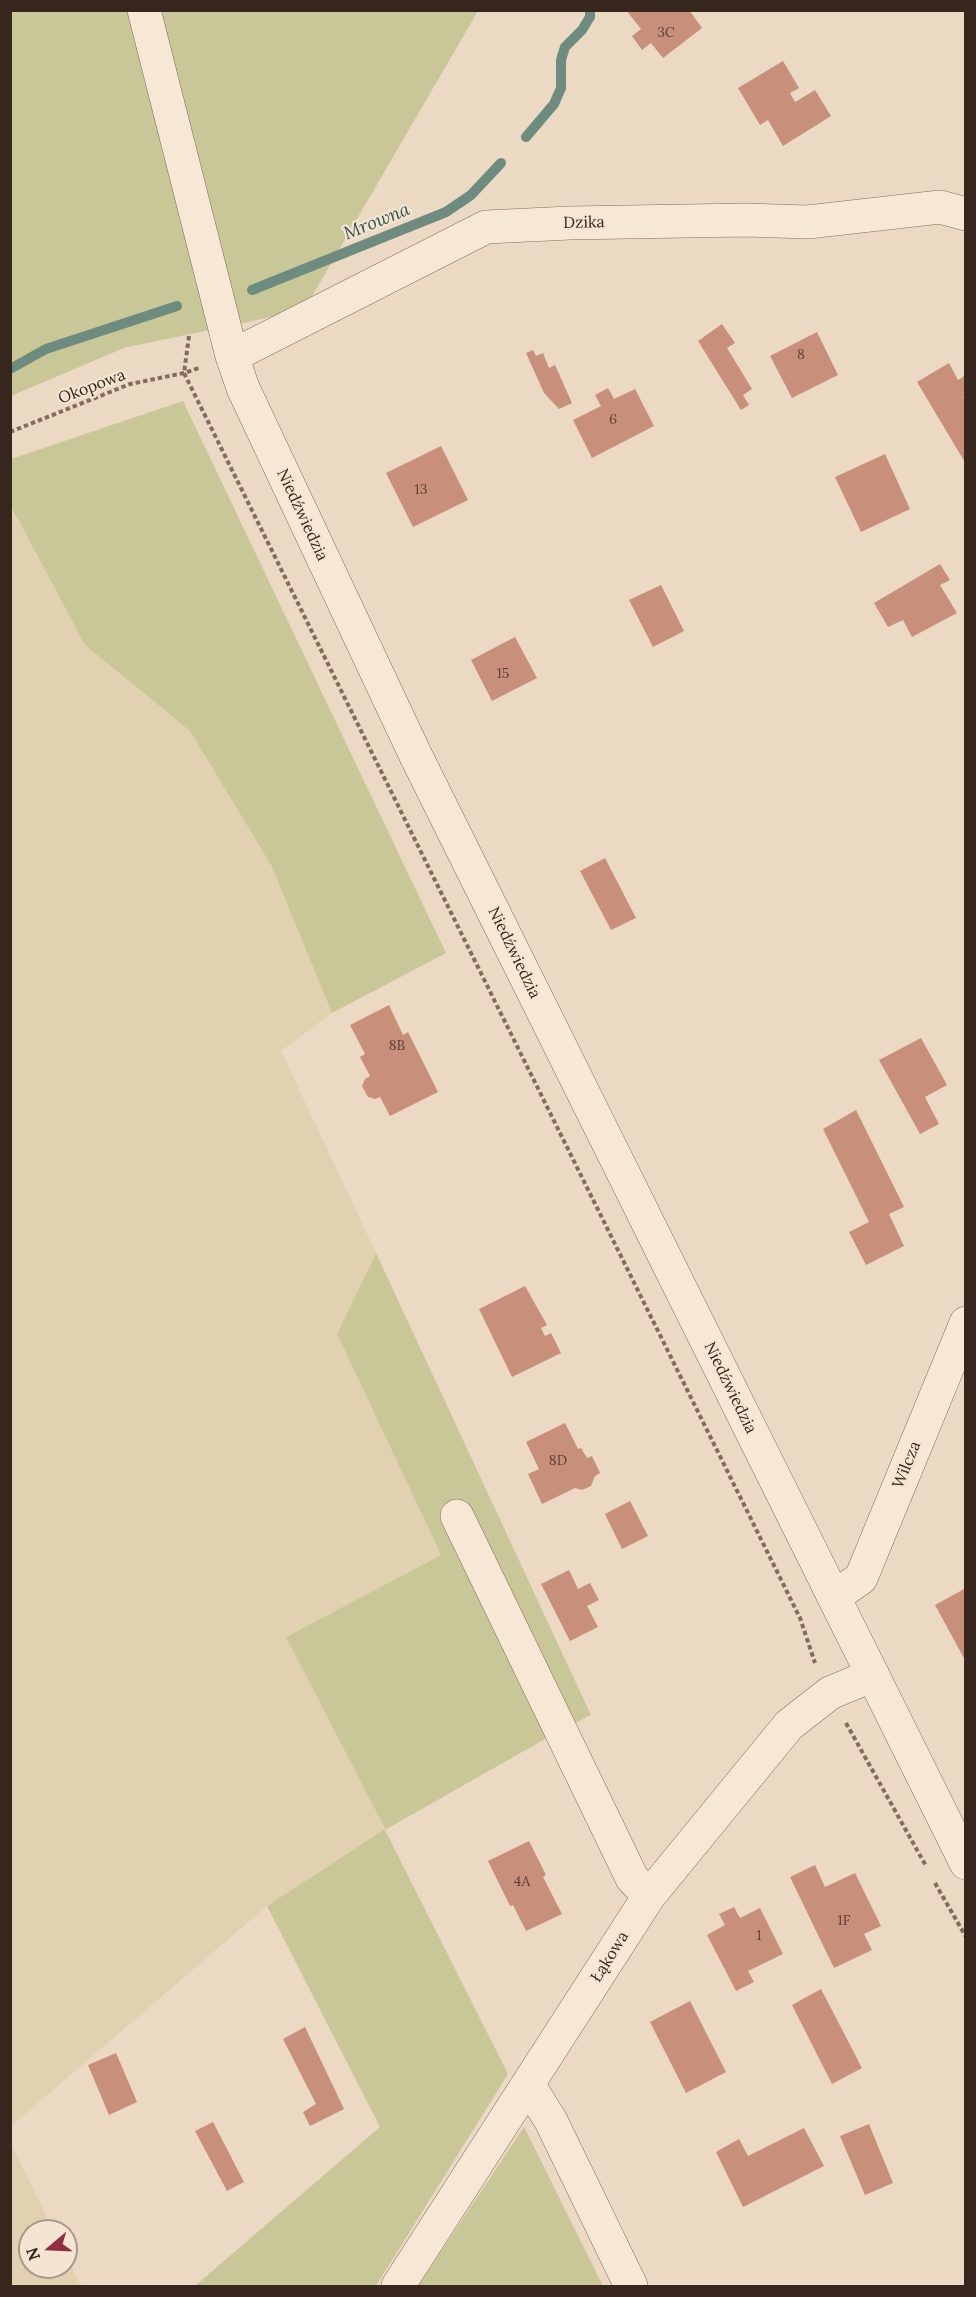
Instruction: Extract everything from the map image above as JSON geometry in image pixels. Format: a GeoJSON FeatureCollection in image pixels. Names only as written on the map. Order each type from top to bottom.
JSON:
{"type":"FeatureCollection","features":[{"type":"Feature","properties":{"kind":"street","name":"Niedźwiedzia"},"geometry":{"type":"LineString","coordinates":[[144,10],[232,356],[243,388],[415,754],[966,1863]]}},
{"type":"Feature","properties":{"kind":"street","name":"Dzika"},"geometry":{"type":"LineString","coordinates":[[232,356],[486,227],[582,222],[745,220],[808,222],[940,207],[966,214]]}},
{"type":"Feature","properties":{"kind":"street","name":"Wilcza"},"geometry":{"type":"LineString","coordinates":[[834,1597],[861,1578],[966,1323]]}},
{"type":"Feature","properties":{"kind":"street"},"geometry":{"type":"LineString","coordinates":[[457,1516],[632,1878],[649,1896]]}},
{"type":"Feature","properties":{"kind":"street","name":"Łąkowa"},"geometry":{"type":"LineString","coordinates":[[398,2286],[649,1896],[789,1725],[830,1694],[873,1675]]}},
{"type":"Feature","properties":{"kind":"street"},"geometry":{"type":"LineString","coordinates":[[528,2084],[551,2121],[631,2286]]}},
{"type":"Feature","properties":{"kind":"path","name":"Okopowa"},"geometry":{"type":"LineString","coordinates":[[10,432],[130,384],[184,373],[801,1618],[819,1675],[830,1694]]}},
{"type":"Feature","properties":{"kind":"path"},"geometry":{"type":"LineString","coordinates":[[830,1694],[966,1937]]}},
{"type":"Feature","properties":{"kind":"shaded area"},"geometry":{"type":"Polygon","coordinates":[[[11,11],[478,11],[304,310],[124,348],[11,396],[11,11]]]}},
{"type":"Feature","properties":{"kind":"shaded area"},"geometry":{"type":"Polygon","coordinates":[[[183,401],[446,953],[332,1013],[271,865],[190,731],[85,645],[11,507],[11,459],[183,401]]]}},
{"type":"Feature","properties":{"kind":"shaded area"},"geometry":{"type":"Polygon","coordinates":[[[10,507],[85,645],[190,731],[271,865],[332,1013],[281,1051],[376,1253],[337,1334],[441,1555],[286,1637],[385,1830],[267,1906],[11,2126],[10,507]]]}},
{"type":"Feature","properties":{"kind":"shaded area"},"geometry":{"type":"Polygon","coordinates":[[[376,1253],[591,1715],[385,1830],[508,2074],[376,2286],[197,2286],[380,2127],[267,1906],[385,1829],[286,1637],[441,1555],[337,1334],[376,1253]]]}},
{"type":"Feature","properties":{"kind":"shaded area"},"geometry":{"type":"Polygon","coordinates":[[[524,2127],[603,2286],[418,2286],[524,2127]]]}},
{"type":"Feature","properties":{"kind":"shaded area"},"geometry":{"type":"Polygon","coordinates":[[[11,2144],[48,2219],[18,2219],[18,2279],[78,2279],[81,2286],[11,2286],[11,2144]]]}},
{"type":"Feature","properties":{"kind":"building"},"geometry":{"type":"Polygon","coordinates":[[[626,10],[689,10],[702,28],[663,58],[651,43],[642,50],[632,36],[641,29],[626,10]]]}},
{"type":"Feature","properties":{"kind":"building"},"geometry":{"type":"Polygon","coordinates":[[[783,61],[799,88],[790,93],[795,102],[815,90],[831,116],[783,146],[768,120],[760,125],[738,88],[783,61]]]}},
{"type":"Feature","properties":{"kind":"building"},"geometry":{"type":"Polygon","coordinates":[[[722,324],[735,343],[727,348],[752,389],[743,395],[749,405],[741,410],[698,341],[722,324]]]}},
{"type":"Feature","properties":{"kind":"building"},"geometry":{"type":"Polygon","coordinates":[[[817,332],[838,375],[792,398],[770,356],[817,332]]]}},
{"type":"Feature","properties":{"kind":"building"},"geometry":{"type":"Polygon","coordinates":[[[533,350],[536,356],[543,353],[549,368],[555,365],[572,403],[559,409],[544,393],[526,353],[533,350]]]}},
{"type":"Feature","properties":{"kind":"building"},"geometry":{"type":"Polygon","coordinates":[[[949,363],[958,380],[966,375],[966,395],[963,397],[966,401],[966,464],[917,382],[949,363]]]}},
{"type":"Feature","properties":{"kind":"building"},"geometry":{"type":"Polygon","coordinates":[[[608,388],[614,399],[635,389],[654,426],[592,458],[573,420],[601,406],[595,395],[608,388]]]}},
{"type":"Feature","properties":{"kind":"building"},"geometry":{"type":"Polygon","coordinates":[[[441,446],[468,500],[413,527],[386,473],[441,446]]]}},
{"type":"Feature","properties":{"kind":"building"},"geometry":{"type":"Polygon","coordinates":[[[885,454],[910,509],[861,532],[835,477],[885,454]]]}},
{"type":"Feature","properties":{"kind":"building"},"geometry":{"type":"Polygon","coordinates":[[[940,564],[950,580],[940,585],[957,613],[912,637],[903,620],[888,627],[874,603],[940,564]]]}},
{"type":"Feature","properties":{"kind":"building"},"geometry":{"type":"Polygon","coordinates":[[[661,585],[684,631],[653,647],[629,600],[661,585]]]}},
{"type":"Feature","properties":{"kind":"building"},"geometry":{"type":"Polygon","coordinates":[[[515,637],[537,678],[492,701],[471,660],[515,637]]]}},
{"type":"Feature","properties":{"kind":"building"},"geometry":{"type":"Polygon","coordinates":[[[605,858],[636,918],[611,930],[580,871],[605,858]]]}},
{"type":"Feature","properties":{"kind":"building"},"geometry":{"type":"Polygon","coordinates":[[[389,1005],[403,1035],[408,1032],[438,1092],[390,1116],[380,1097],[375,1099],[368,1097],[362,1086],[365,1079],[370,1076],[360,1057],[365,1054],[350,1025],[389,1005]]]}},
{"type":"Feature","properties":{"kind":"building"},"geometry":{"type":"Polygon","coordinates":[[[921,1038],[947,1085],[925,1097],[939,1124],[920,1134],[879,1060],[921,1038]]]}},
{"type":"Feature","properties":{"kind":"building"},"geometry":{"type":"Polygon","coordinates":[[[856,1110],[904,1207],[889,1214],[904,1246],[866,1265],[849,1232],[869,1222],[823,1129],[856,1110]]]}},
{"type":"Feature","properties":{"kind":"building"},"geometry":{"type":"Polygon","coordinates":[[[525,1286],[547,1325],[541,1328],[545,1336],[551,1333],[561,1353],[512,1377],[479,1309],[525,1286]]]}},
{"type":"Feature","properties":{"kind":"building"},"geometry":{"type":"Polygon","coordinates":[[[565,1423],[578,1449],[581,1448],[587,1458],[592,1456],[600,1473],[595,1476],[591,1486],[582,1490],[575,1488],[542,1504],[528,1474],[539,1469],[526,1442],[565,1423]]]}},
{"type":"Feature","properties":{"kind":"building"},"geometry":{"type":"Polygon","coordinates":[[[630,1501],[648,1536],[622,1549],[605,1514],[630,1501]]]}},
{"type":"Feature","properties":{"kind":"building"},"geometry":{"type":"Polygon","coordinates":[[[569,1570],[578,1589],[590,1583],[599,1600],[587,1606],[598,1627],[570,1641],[541,1584],[569,1570]]]}},
{"type":"Feature","properties":{"kind":"building"},"geometry":{"type":"Polygon","coordinates":[[[966,1588],[966,1662],[935,1605],[966,1588]]]}},
{"type":"Feature","properties":{"kind":"building"},"geometry":{"type":"Polygon","coordinates":[[[529,1841],[546,1875],[543,1877],[562,1914],[526,1931],[513,1905],[510,1906],[488,1861],[529,1841]]]}},
{"type":"Feature","properties":{"kind":"building"},"geometry":{"type":"Polygon","coordinates":[[[815,1865],[825,1887],[855,1873],[881,1926],[864,1934],[872,1950],[834,1968],[790,1877],[815,1865]]]}},
{"type":"Feature","properties":{"kind":"building"},"geometry":{"type":"Polygon","coordinates":[[[734,1907],[740,1918],[760,1908],[783,1954],[748,1971],[754,1982],[736,1991],[707,1935],[725,1925],[719,1914],[734,1907]]]}},
{"type":"Feature","properties":{"kind":"building"},"geometry":{"type":"Polygon","coordinates":[[[821,1989],[862,2068],[832,2084],[792,2005],[821,1989]]]}},
{"type":"Feature","properties":{"kind":"building"},"geometry":{"type":"Polygon","coordinates":[[[690,2001],[726,2072],[686,2093],[650,2022],[690,2001]]]}},
{"type":"Feature","properties":{"kind":"building"},"geometry":{"type":"Polygon","coordinates":[[[305,2027],[344,2109],[310,2126],[303,2112],[316,2104],[283,2039],[305,2027]]]}},
{"type":"Feature","properties":{"kind":"building"},"geometry":{"type":"Polygon","coordinates":[[[116,2053],[137,2102],[109,2115],[88,2065],[116,2053]]]}},
{"type":"Feature","properties":{"kind":"building"},"geometry":{"type":"Polygon","coordinates":[[[213,2122],[244,2182],[227,2191],[195,2131],[213,2122]]]}},
{"type":"Feature","properties":{"kind":"building"},"geometry":{"type":"Polygon","coordinates":[[[869,2124],[893,2183],[865,2195],[840,2136],[869,2124]]]}},
{"type":"Feature","properties":{"kind":"building"},"geometry":{"type":"Polygon","coordinates":[[[804,2128],[824,2166],[743,2207],[716,2152],[739,2139],[748,2156],[804,2128]]]}},
{"type":"Feature","properties":{"kind":"waterway","name":"Mrowna"},"geometry":{"type":"LineString","coordinates":[[526,137],[554,104],[561,88],[561,60],[565,47],[582,30],[590,17],[590,10]]}},
{"type":"Feature","properties":{"kind":"waterway","name":"Mrowna"},"geometry":{"type":"LineString","coordinates":[[252,290],[446,212],[471,195],[501,163]]}},
{"type":"Feature","properties":{"kind":"waterway","name":"Mrowna"},"geometry":{"type":"LineString","coordinates":[[10,369],[46,349],[177,306]]}}]}
